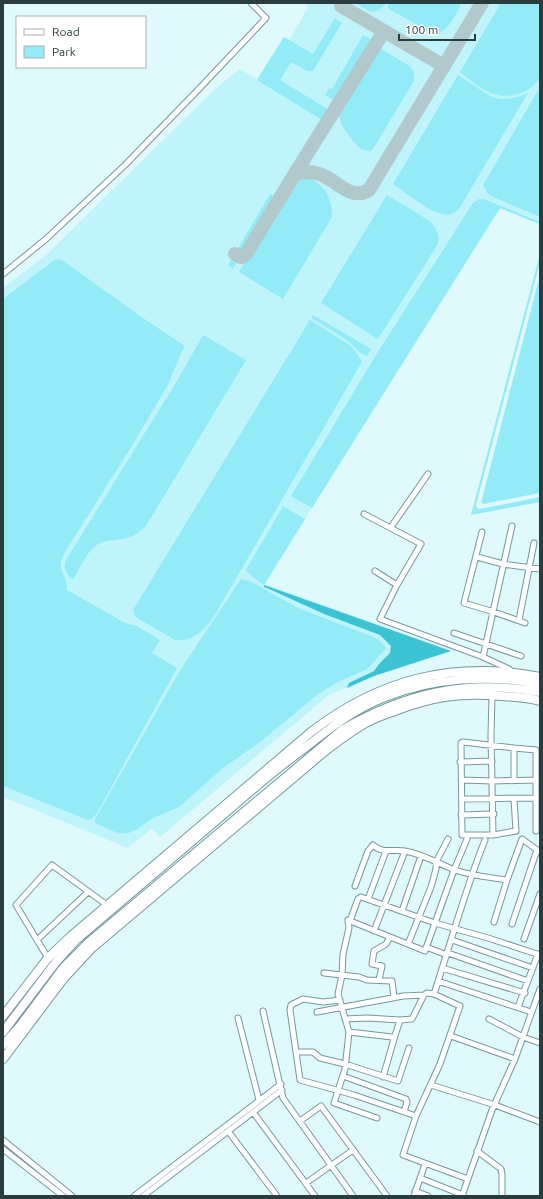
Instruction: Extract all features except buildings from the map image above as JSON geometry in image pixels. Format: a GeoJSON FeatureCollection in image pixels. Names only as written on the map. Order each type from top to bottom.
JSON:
{"type":"FeatureCollection","features":[{"type":"Feature","properties":{"kind":"main road"},"geometry":{"type":"LineString","coordinates":[[3,1032],[52,967],[107,908],[311,732],[342,710],[370,695],[392,686],[428,677],[464,671],[512,672],[540,677]]}},
{"type":"Feature","properties":{"kind":"main road"},"geometry":{"type":"LineString","coordinates":[[3,1016],[48,958],[71,936],[330,727],[360,708],[411,688],[466,679],[515,680],[540,684]]}},
{"type":"Feature","properties":{"kind":"main road"},"geometry":{"type":"LineString","coordinates":[[3,1059],[7,1047],[64,978],[108,929],[342,730],[362,718],[428,693],[459,688],[511,688],[540,692]]}},
{"type":"Feature","properties":{"kind":"main road"},"geometry":{"type":"LineString","coordinates":[[3,1054],[20,1026],[64,967],[89,942],[108,929],[339,740],[365,723],[408,706],[442,697],[460,695],[492,695],[528,698],[540,701]]}},
{"type":"Feature","properties":{"kind":"street"},"geometry":{"type":"LineString","coordinates":[[3,274],[46,239],[127,163],[266,18],[251,3]]}},
{"type":"Feature","properties":{"kind":"street"},"geometry":{"type":"LineString","coordinates":[[391,528],[428,474]]}},
{"type":"Feature","properties":{"kind":"street"},"geometry":{"type":"LineString","coordinates":[[364,514],[421,544],[397,585],[380,619],[483,657],[509,669],[512,672]]}},
{"type":"Feature","properties":{"kind":"street"},"geometry":{"type":"LineString","coordinates":[[483,657],[512,526]]}},
{"type":"Feature","properties":{"kind":"street"},"geometry":{"type":"LineString","coordinates":[[482,532],[477,557],[464,604],[494,612],[525,623]]}},
{"type":"Feature","properties":{"kind":"street"},"geometry":{"type":"LineString","coordinates":[[519,620],[534,543]]}},
{"type":"Feature","properties":{"kind":"street"},"geometry":{"type":"LineString","coordinates":[[477,557],[503,564],[540,569]]}},
{"type":"Feature","properties":{"kind":"street"},"geometry":{"type":"LineString","coordinates":[[375,571],[397,585]]}},
{"type":"Feature","properties":{"kind":"street"},"geometry":{"type":"LineString","coordinates":[[454,633],[521,656]]}},
{"type":"Feature","properties":{"kind":"street"},"geometry":{"type":"LineString","coordinates":[[492,695],[491,746],[494,835]]}},
{"type":"Feature","properties":{"kind":"street"},"geometry":{"type":"LineString","coordinates":[[514,799],[516,831],[494,835],[462,834],[460,743],[536,750],[536,831]]}},
{"type":"Feature","properties":{"kind":"street"},"geometry":{"type":"LineString","coordinates":[[514,748],[514,780]]}},
{"type":"Feature","properties":{"kind":"street"},"geometry":{"type":"LineString","coordinates":[[460,762],[492,761]]}},
{"type":"Feature","properties":{"kind":"street"},"geometry":{"type":"LineString","coordinates":[[462,780],[535,780]]}},
{"type":"Feature","properties":{"kind":"street"},"geometry":{"type":"LineString","coordinates":[[462,799],[535,798]]}},
{"type":"Feature","properties":{"kind":"street"},"geometry":{"type":"LineString","coordinates":[[461,815],[494,814]]}},
{"type":"Feature","properties":{"kind":"street"},"geometry":{"type":"LineString","coordinates":[[408,944],[431,887],[436,869],[436,862],[448,839]]}},
{"type":"Feature","properties":{"kind":"street"},"geometry":{"type":"LineString","coordinates":[[350,921],[425,952],[434,923],[467,839]]}},
{"type":"Feature","properties":{"kind":"street"},"geometry":{"type":"LineString","coordinates":[[494,922],[522,839],[539,851],[512,924]]}},
{"type":"Feature","properties":{"kind":"street"},"geometry":{"type":"LineString","coordinates":[[434,994],[471,875],[485,840]]}},
{"type":"Feature","properties":{"kind":"street"},"geometry":{"type":"LineString","coordinates":[[355,886],[368,851],[373,844],[376,848],[386,851],[405,850],[454,870],[471,875],[507,880]]}},
{"type":"Feature","properties":{"kind":"street"},"geometry":{"type":"LineString","coordinates":[[374,931],[405,850]]}},
{"type":"Feature","properties":{"kind":"street"},"geometry":{"type":"LineString","coordinates":[[368,899],[386,851]]}},
{"type":"Feature","properties":{"kind":"street"},"geometry":{"type":"LineString","coordinates":[[402,911],[421,856]]}},
{"type":"Feature","properties":{"kind":"street"},"geometry":{"type":"LineString","coordinates":[[48,958],[16,905],[52,865],[107,908]]}},
{"type":"Feature","properties":{"kind":"street"},"geometry":{"type":"LineString","coordinates":[[37,940],[88,892]]}},
{"type":"Feature","properties":{"kind":"street"},"geometry":{"type":"LineString","coordinates":[[524,939],[540,894]]}},
{"type":"Feature","properties":{"kind":"street"},"geometry":{"type":"LineString","coordinates":[[377,1118],[334,1103],[345,1069],[349,1032],[338,994],[342,975],[344,949],[349,928],[348,920],[350,921],[359,898],[368,899],[434,923],[539,955],[528,981],[525,993],[518,1007]]}},
{"type":"Feature","properties":{"kind":"street"},"geometry":{"type":"LineString","coordinates":[[379,980],[382,966],[372,964],[374,951],[386,944],[390,937]]}},
{"type":"Feature","properties":{"kind":"street"},"geometry":{"type":"LineString","coordinates":[[452,940],[533,968]]}},
{"type":"Feature","properties":{"kind":"street"},"geometry":{"type":"LineString","coordinates":[[426,947],[528,981]]}},
{"type":"Feature","properties":{"kind":"street"},"geometry":{"type":"LineString","coordinates":[[442,968],[525,993]]}},
{"type":"Feature","properties":{"kind":"street"},"geometry":{"type":"LineString","coordinates":[[324,973],[359,977],[367,980],[392,981],[394,998]]}},
{"type":"Feature","properties":{"kind":"street"},"geometry":{"type":"LineString","coordinates":[[438,981],[531,1012]]}},
{"type":"Feature","properties":{"kind":"street"},"geometry":{"type":"LineString","coordinates":[[420,1178],[462,1195],[477,1151],[515,1059],[540,989]]}},
{"type":"Feature","properties":{"kind":"street"},"geometry":{"type":"LineString","coordinates":[[318,1012],[394,998],[424,995],[427,993],[434,994],[460,1006],[451,1036],[431,1085],[416,1116],[403,1155],[468,1179]]}},
{"type":"Feature","properties":{"kind":"street"},"geometry":{"type":"LineString","coordinates":[[345,1019],[412,1019],[424,995]]}},
{"type":"Feature","properties":{"kind":"street"},"geometry":{"type":"LineString","coordinates":[[340,1000],[323,1002],[303,1000],[291,1005],[290,1010],[300,1080],[338,1090],[416,1116]]}},
{"type":"Feature","properties":{"kind":"street"},"geometry":{"type":"LineString","coordinates":[[263,1011],[283,1098],[353,1196]]}},
{"type":"Feature","properties":{"kind":"street"},"geometry":{"type":"LineString","coordinates":[[238,1018],[259,1100]]}},
{"type":"Feature","properties":{"kind":"street"},"geometry":{"type":"LineString","coordinates":[[489,1019],[523,1037],[540,1043]]}},
{"type":"Feature","properties":{"kind":"street"},"geometry":{"type":"LineString","coordinates":[[383,1077],[400,1020]]}},
{"type":"Feature","properties":{"kind":"street"},"geometry":{"type":"LineString","coordinates":[[349,1032],[392,1037],[394,1039]]}},
{"type":"Feature","properties":{"kind":"street"},"geometry":{"type":"LineString","coordinates":[[451,1036],[515,1059]]}},
{"type":"Feature","properties":{"kind":"street"},"geometry":{"type":"LineString","coordinates":[[296,1052],[313,1052],[320,1058],[345,1064],[398,1081],[409,1048]]}},
{"type":"Feature","properties":{"kind":"street"},"geometry":{"type":"LineString","coordinates":[[343,1076],[406,1099],[407,1102],[404,1112]]}},
{"type":"Feature","properties":{"kind":"street"},"geometry":{"type":"LineString","coordinates":[[134,1196],[281,1084]]}},
{"type":"Feature","properties":{"kind":"street"},"geometry":{"type":"LineString","coordinates":[[431,1085],[495,1105],[540,1122]]}},
{"type":"Feature","properties":{"kind":"street"},"geometry":{"type":"LineString","coordinates":[[144,1196],[282,1090]]}},
{"type":"Feature","properties":{"kind":"street"},"geometry":{"type":"LineString","coordinates":[[300,1122],[321,1106],[386,1196]]}},
{"type":"Feature","properties":{"kind":"street"},"geometry":{"type":"LineString","coordinates":[[253,1112],[315,1196]]}},
{"type":"Feature","properties":{"kind":"street"},"geometry":{"type":"LineString","coordinates":[[228,1131],[277,1196]]}},
{"type":"Feature","properties":{"kind":"street"},"geometry":{"type":"LineString","coordinates":[[3,1140],[72,1196]]}},
{"type":"Feature","properties":{"kind":"street"},"geometry":{"type":"LineString","coordinates":[[3,1149],[63,1196]]}},
{"type":"Feature","properties":{"kind":"street"},"geometry":{"type":"LineString","coordinates":[[306,1183],[353,1150]]}},
{"type":"Feature","properties":{"kind":"street"},"geometry":{"type":"LineString","coordinates":[[477,1151],[501,1168],[502,1196]]}},
{"type":"Feature","properties":{"kind":"street"},"geometry":{"type":"LineString","coordinates":[[425,1164],[415,1194],[428,1196]]}},
{"type":"Feature","properties":{"kind":"shaded area"},"geometry":{"type":"Polygon","coordinates":[[[304,3],[540,3],[540,224],[500,208],[265,584],[451,651],[374,676],[329,695],[160,837],[152,828],[128,848],[3,797],[3,288],[46,255],[216,88],[240,69],[257,79],[284,37],[289,40],[308,8],[304,3]]]}},
{"type":"Feature","properties":{"kind":"shaded area"},"geometry":{"type":"Polygon","coordinates":[[[264,585],[451,651],[374,676],[347,688],[349,683],[374,671],[390,653],[391,646],[380,635],[324,614],[264,587],[264,585]]]}},
{"type":"Feature","properties":{"kind":"green space"},"geometry":{"type":"Polygon","coordinates":[[[355,3],[386,3],[379,10],[371,11],[355,3]]]}},
{"type":"Feature","properties":{"kind":"green space"},"geometry":{"type":"Polygon","coordinates":[[[389,3],[462,3],[448,26],[440,33],[435,35],[389,9],[387,7],[389,3]]]}},
{"type":"Feature","properties":{"kind":"green space"},"geometry":{"type":"Polygon","coordinates":[[[501,3],[540,3],[540,78],[528,90],[509,96],[494,94],[486,91],[460,72],[501,3]]]}},
{"type":"Feature","properties":{"kind":"green space"},"geometry":{"type":"Polygon","coordinates":[[[335,18],[342,23],[313,71],[307,71],[291,62],[280,80],[329,110],[322,120],[257,80],[284,37],[313,54],[335,18]]]}},
{"type":"Feature","properties":{"kind":"green space"},"geometry":{"type":"Polygon","coordinates":[[[363,35],[371,39],[371,43],[336,102],[325,95],[329,88],[332,89],[363,35]]]}},
{"type":"Feature","properties":{"kind":"green space"},"geometry":{"type":"Polygon","coordinates":[[[379,48],[410,66],[414,72],[414,81],[373,149],[370,151],[358,147],[342,126],[339,115],[343,102],[379,48]]]}},
{"type":"Feature","properties":{"kind":"green space"},"geometry":{"type":"Polygon","coordinates":[[[458,75],[495,98],[509,99],[528,93],[459,209],[451,214],[444,215],[424,206],[393,184],[458,75]]]}},
{"type":"Feature","properties":{"kind":"green space"},"geometry":{"type":"Polygon","coordinates":[[[540,87],[540,217],[493,197],[488,194],[483,185],[540,87]]]}},
{"type":"Feature","properties":{"kind":"green space"},"geometry":{"type":"Polygon","coordinates":[[[304,176],[310,178],[324,189],[330,202],[332,217],[283,299],[239,272],[288,189],[295,181],[304,176]]]}},
{"type":"Feature","properties":{"kind":"green space"},"geometry":{"type":"Polygon","coordinates":[[[270,194],[277,198],[246,248],[241,252],[237,250],[270,194]]]}},
{"type":"Feature","properties":{"kind":"green space"},"geometry":{"type":"Polygon","coordinates":[[[387,195],[431,223],[438,235],[438,244],[378,339],[321,303],[387,195]]]}},
{"type":"Feature","properties":{"kind":"green space"},"geometry":{"type":"Polygon","coordinates":[[[479,199],[484,199],[540,222],[540,224],[500,208],[312,508],[291,496],[376,355],[473,203],[479,199]]]}},
{"type":"Feature","properties":{"kind":"green space"},"geometry":{"type":"Polygon","coordinates":[[[540,254],[540,262],[476,505],[477,508],[480,509],[540,497],[540,502],[471,515],[540,254]]]}},
{"type":"Feature","properties":{"kind":"green space"},"geometry":{"type":"Polygon","coordinates":[[[233,257],[237,262],[233,269],[228,265],[233,257]]]}},
{"type":"Feature","properties":{"kind":"green space"},"geometry":{"type":"Polygon","coordinates":[[[58,259],[62,260],[185,346],[165,390],[62,559],[61,569],[66,580],[67,590],[125,623],[137,626],[160,640],[152,653],[177,668],[97,813],[92,819],[88,820],[3,786],[3,299],[53,261],[58,259]]]}},
{"type":"Feature","properties":{"kind":"green space"},"geometry":{"type":"Polygon","coordinates":[[[540,275],[540,493],[483,504],[481,502],[540,275]]]}},
{"type":"Feature","properties":{"kind":"green space"},"geometry":{"type":"Polygon","coordinates":[[[313,315],[371,349],[367,356],[349,342],[311,318],[313,315]]]}},
{"type":"Feature","properties":{"kind":"green space"},"geometry":{"type":"Polygon","coordinates":[[[310,320],[351,346],[362,362],[213,618],[197,635],[187,639],[175,640],[139,619],[135,616],[133,610],[310,320]]]}},
{"type":"Feature","properties":{"kind":"green space"},"geometry":{"type":"Polygon","coordinates":[[[203,335],[246,360],[146,526],[129,538],[106,541],[96,545],[87,555],[73,580],[66,571],[66,560],[177,381],[203,335]]]}},
{"type":"Feature","properties":{"kind":"green space"},"geometry":{"type":"Polygon","coordinates":[[[283,506],[305,519],[264,585],[251,576],[246,570],[283,506]]]}},
{"type":"Feature","properties":{"kind":"green space"},"geometry":{"type":"Polygon","coordinates":[[[241,579],[250,581],[298,608],[373,637],[379,640],[386,647],[385,650],[367,669],[338,682],[318,694],[260,742],[223,768],[179,807],[149,820],[138,829],[126,834],[115,832],[95,823],[95,819],[181,669],[241,579]]]}},
{"type":"Feature","properties":{"kind":"taxiway"},"geometry":{"type":"LineString","coordinates":[[235,254],[241,257],[246,254],[294,175],[297,173],[308,172],[320,174],[351,192],[363,193],[369,190],[482,3]]}},
{"type":"Feature","properties":{"kind":"taxiway"},"geometry":{"type":"LineString","coordinates":[[341,6],[444,66]]}},
{"type":"Feature","properties":{"kind":"taxiway"},"geometry":{"type":"LineString","coordinates":[[294,175],[384,31]]}}]}
